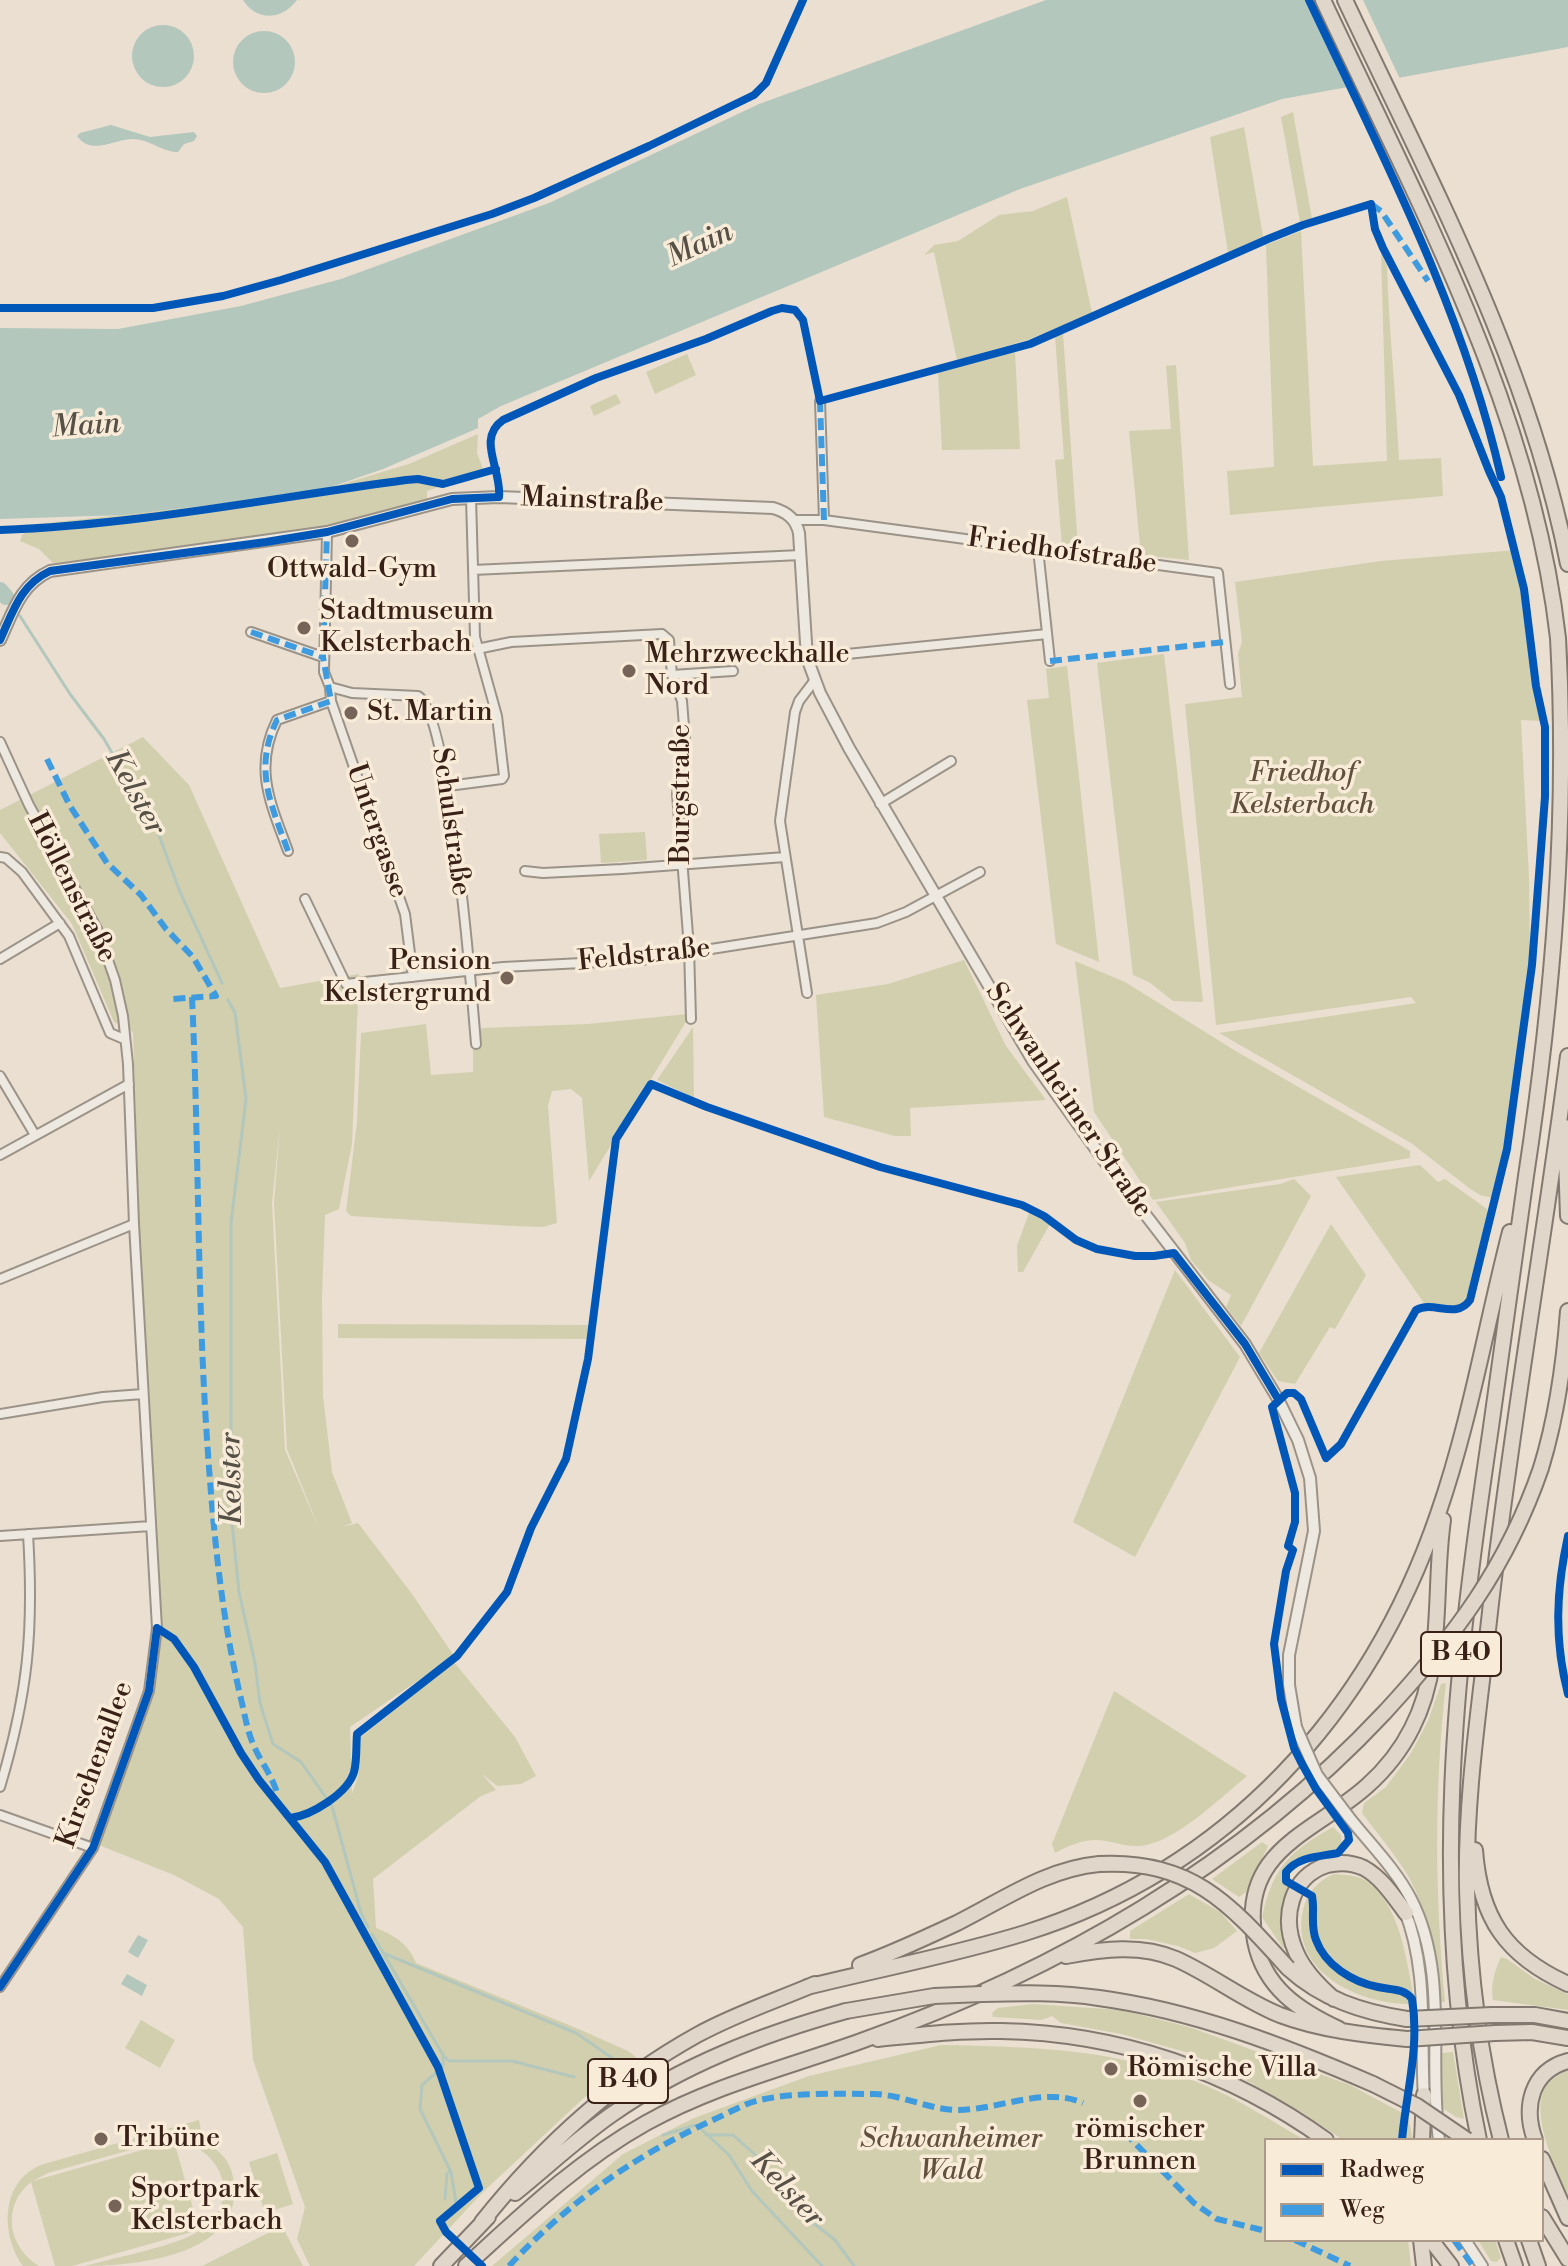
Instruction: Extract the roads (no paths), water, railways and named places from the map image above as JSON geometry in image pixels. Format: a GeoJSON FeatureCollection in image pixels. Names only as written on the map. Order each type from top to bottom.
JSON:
{"type":"FeatureCollection","features":[{"type":"Feature","properties":{"kind":"highway","name":"B 40"},"geometry":{"type":"LineString","coordinates":[[1323,0],[1489,363],[1522,459],[1545,553],[1558,634],[1565,734],[1562,903],[1553,994],[1474,1540],[1462,1637],[1451,1784],[1450,1884],[1454,1971],[1462,2049],[1479,2138]]}},
{"type":"Feature","properties":{"kind":"highway"},"geometry":{"type":"LineString","coordinates":[[1345,0],[1495,324],[1528,412],[1553,494],[1568,564]]}},
{"type":"Feature","properties":{"kind":"highway","name":"B 40"},"geometry":{"type":"LineString","coordinates":[[1501,2138],[1482,2048],[1471,1957],[1467,1864],[1472,1781],[1498,1538],[1568,1056]]}},
{"type":"Feature","properties":{"kind":"highway","name":"B 40"},"geometry":{"type":"LineString","coordinates":[[1564,1086],[1568,1216]]}},
{"type":"Feature","properties":{"kind":"highway","name":"B 40"},"geometry":{"type":"LineString","coordinates":[[441,2266],[559,2138],[648,2066],[698,2035],[807,1987],[1025,1932],[1133,1887],[1171,1865],[1235,1819],[1281,1776],[1312,1743],[1370,1662],[1408,1591],[1448,1485],[1527,1170]]}},
{"type":"Feature","properties":{"kind":"highway","name":"B 40"},"geometry":{"type":"LineString","coordinates":[[1054,1959],[1163,1896],[1249,1836],[1315,1780],[1430,1664],[1484,1591],[1519,1526],[1553,1429],[1568,1311]]}},
{"type":"Feature","properties":{"kind":"highway"},"geometry":{"type":"LineString","coordinates":[[1339,2029],[1294,2005],[1274,1984],[1255,1944],[1254,1904],[1268,1868],[1285,1845],[1368,1785],[1394,1756],[1416,1719],[1434,1659],[1440,1540],[1448,1485]]}},
{"type":"Feature","properties":{"kind":"highway"},"geometry":{"type":"LineString","coordinates":[[1472,1781],[1476,1855],[1490,1917],[1507,1943],[1523,1958],[1568,1984]]}},
{"type":"Feature","properties":{"kind":"highway"},"geometry":{"type":"LineString","coordinates":[[1334,1999],[1312,1979],[1293,1944],[1290,1902],[1302,1880],[1316,1869],[1334,1863],[1357,1866],[1376,1877],[1406,1913]]}},
{"type":"Feature","properties":{"kind":"highway"},"geometry":{"type":"LineString","coordinates":[[807,1987],[956,1923],[1042,1879],[1099,1864],[1145,1866],[1199,1885],[1231,1907],[1304,1983],[1334,1999],[1379,2015],[1407,2019],[1535,2015],[1568,2021]]}},
{"type":"Feature","properties":{"kind":"highway"},"geometry":{"type":"LineString","coordinates":[[862,2041],[1054,1959],[1120,1949],[1163,1955],[1297,2021],[1407,2039],[1532,2032],[1568,2038]]}},
{"type":"Feature","properties":{"kind":"highway"},"geometry":{"type":"LineString","coordinates":[[482,2222],[594,2128],[655,2087],[704,2061],[753,2040],[846,2011],[934,1996],[1006,1993],[1070,1995],[1131,2003],[1206,2021],[1279,2045],[1373,2084],[1432,2115],[1464,2138]]}},
{"type":"Feature","properties":{"kind":"highway","name":"B 40"},"geometry":{"type":"LineString","coordinates":[[466,2266],[550,2189],[649,2121],[708,2093],[862,2041],[951,2032],[999,2031],[1058,2034],[1131,2047],[1233,2084],[1283,2111],[1323,2138]]}},
{"type":"Feature","properties":{"kind":"highway"},"geometry":{"type":"LineString","coordinates":[[1535,2138],[1529,2110],[1532,2092],[1549,2069],[1568,2061]]}},
{"type":"Feature","properties":{"kind":"highway"},"geometry":{"type":"LineString","coordinates":[[1424,2095],[1425,2138]]}},
{"type":"Feature","properties":{"kind":"highway"},"geometry":{"type":"LineString","coordinates":[[1544,2164],[1568,2218]]}},
{"type":"Feature","properties":{"kind":"highway"},"geometry":{"type":"LineString","coordinates":[[1544,2220],[1568,2259]]}},
{"type":"Feature","properties":{"kind":"highway"},"geometry":{"type":"LineString","coordinates":[[1421,2242],[1424,2266]]}},
{"type":"Feature","properties":{"kind":"highway"},"geometry":{"type":"LineString","coordinates":[[1433,2242],[1451,2266]]}},
{"type":"Feature","properties":{"kind":"highway"},"geometry":{"type":"LineString","coordinates":[[1507,2242],[1515,2266]]}},
{"type":"Feature","properties":{"kind":"highway"},"geometry":{"type":"LineString","coordinates":[[1530,2242],[1538,2266]]}},
{"type":"Feature","properties":{"kind":"street"},"geometry":{"type":"LineString","coordinates":[[820,401],[824,520]]}},
{"type":"Feature","properties":{"kind":"street"},"geometry":{"type":"LineString","coordinates":[[448,786],[502,779],[504,776],[497,716],[477,649],[471,498]]}},
{"type":"Feature","properties":{"kind":"street","name":"Mainstraße"},"geometry":{"type":"LineString","coordinates":[[0,640],[20,595],[31,583],[50,571],[327,532],[415,507],[471,498],[773,508],[794,520]]}},
{"type":"Feature","properties":{"kind":"street","name":"Friedhofstraße"},"geometry":{"type":"LineString","coordinates":[[794,520],[824,520],[1218,573],[1230,684]]}},
{"type":"Feature","properties":{"kind":"street","name":"Schwanheimer Straße"},"geometry":{"type":"LineString","coordinates":[[794,520],[799,533],[807,658],[815,680],[880,804],[1033,1061],[1119,1182],[1245,1344],[1298,1440],[1310,1478],[1314,1531],[1289,1655],[1289,1685],[1296,1727],[1317,1775],[1364,1838]]}},
{"type":"Feature","properties":{"kind":"street","name":"Untergasse"},"geometry":{"type":"LineString","coordinates":[[327,532],[324,672],[331,701],[405,914],[413,977]]}},
{"type":"Feature","properties":{"kind":"street"},"geometry":{"type":"LineString","coordinates":[[1038,549],[1050,661]]}},
{"type":"Feature","properties":{"kind":"street"},"geometry":{"type":"LineString","coordinates":[[473,570],[801,555]]}},
{"type":"Feature","properties":{"kind":"street"},"geometry":{"type":"LineString","coordinates":[[251,632],[323,657]]}},
{"type":"Feature","properties":{"kind":"street"},"geometry":{"type":"LineString","coordinates":[[807,658],[1047,634]]}},
{"type":"Feature","properties":{"kind":"street","name":"Burgstraße"},"geometry":{"type":"LineString","coordinates":[[477,649],[511,642],[667,635],[672,675],[682,701],[685,739],[677,794],[691,1019]]}},
{"type":"Feature","properties":{"kind":"street"},"geometry":{"type":"LineString","coordinates":[[672,675],[733,671]]}},
{"type":"Feature","properties":{"kind":"street"},"geometry":{"type":"LineString","coordinates":[[807,993],[780,812],[795,712],[799,701],[815,680]]}},
{"type":"Feature","properties":{"kind":"street","name":"Schulstraße"},"geometry":{"type":"LineString","coordinates":[[330,687],[344,692],[423,698],[440,739],[470,971],[476,1044]]}},
{"type":"Feature","properties":{"kind":"street"},"geometry":{"type":"LineString","coordinates":[[288,851],[266,789],[264,772],[267,750],[277,720],[331,701]]}},
{"type":"Feature","properties":{"kind":"street","name":"Höllenstraße"},"geometry":{"type":"LineString","coordinates":[[0,742],[29,805],[84,902],[104,945],[120,998],[124,1039]]}},
{"type":"Feature","properties":{"kind":"street"},"geometry":{"type":"LineString","coordinates":[[880,804],[951,761]]}},
{"type":"Feature","properties":{"kind":"street"},"geometry":{"type":"LineString","coordinates":[[0,857],[6,858],[22,872],[60,923],[76,950],[110,1033],[124,1039]]}},
{"type":"Feature","properties":{"kind":"street"},"geometry":{"type":"LineString","coordinates":[[525,871],[543,873],[681,866],[785,857]]}},
{"type":"Feature","properties":{"kind":"street","name":"Feldstraße"},"geometry":{"type":"LineString","coordinates":[[305,899],[346,984],[470,971],[641,960],[877,923],[936,897],[980,872]]}},
{"type":"Feature","properties":{"kind":"street"},"geometry":{"type":"LineString","coordinates":[[0,959],[60,923]]}},
{"type":"Feature","properties":{"kind":"street","name":"Kirschenallee"},"geometry":{"type":"LineString","coordinates":[[0,1987],[93,1848],[151,1682],[157,1628],[129,1084],[124,1039]]}},
{"type":"Feature","properties":{"kind":"street"},"geometry":{"type":"LineString","coordinates":[[0,1076],[35,1135]]}},
{"type":"Feature","properties":{"kind":"street"},"geometry":{"type":"LineString","coordinates":[[0,1155],[129,1084]]}},
{"type":"Feature","properties":{"kind":"street"},"geometry":{"type":"LineString","coordinates":[[0,1279],[134,1224]]}},
{"type":"Feature","properties":{"kind":"street"},"geometry":{"type":"LineString","coordinates":[[0,1414],[103,1397],[143,1394]]}},
{"type":"Feature","properties":{"kind":"street"},"geometry":{"type":"LineString","coordinates":[[0,1536],[151,1526]]}},
{"type":"Feature","properties":{"kind":"street"},"geometry":{"type":"LineString","coordinates":[[0,1787],[21,1710],[29,1655],[28,1534]]}},
{"type":"Feature","properties":{"kind":"street"},"geometry":{"type":"LineString","coordinates":[[0,1815],[93,1848]]}},
{"type":"Feature","properties":{"kind":"street"},"geometry":{"type":"LineString","coordinates":[[1364,1838],[1406,1913],[1415,1947],[1421,1980],[1424,2095]]}},
{"type":"Feature","properties":{"kind":"street"},"geometry":{"type":"LineString","coordinates":[[1364,1838],[1401,1882],[1415,1908],[1425,1939],[1433,1984],[1439,2138]]}},
{"type":"Feature","properties":{"kind":"street"},"geometry":{"type":"LineString","coordinates":[[1468,2242],[1480,2262]]}},
{"type":"Feature","properties":{"kind":"water"},"geometry":{"type":"Polygon","coordinates":[[[243,0],[297,0],[284,12],[270,16],[255,12],[243,0]]]}},
{"type":"Feature","properties":{"kind":"water","name":"Main"},"geometry":{"type":"Polygon","coordinates":[[[1046,0],[1568,0],[1568,47],[1282,99],[1020,189],[501,406],[478,419],[478,428],[383,469],[325,489],[124,515],[0,519],[0,328],[118,329],[241,306],[341,279],[549,203],[759,104],[1046,0]]]}},
{"type":"Feature","properties":{"kind":"water"},"geometry":{"type":"Polygon","coordinates":[[[163,25],[185,34],[194,56],[185,78],[163,87],[141,78],[132,56],[141,34],[163,25]]]}},
{"type":"Feature","properties":{"kind":"water"},"geometry":{"type":"Polygon","coordinates":[[[264,31],[286,40],[295,62],[286,84],[264,93],[242,84],[233,62],[242,40],[264,31]]]}},
{"type":"Feature","properties":{"kind":"water"},"geometry":{"type":"Polygon","coordinates":[[[111,125],[150,137],[194,132],[197,136],[178,152],[137,139],[95,146],[77,136],[111,125]]]}},
{"type":"Feature","properties":{"kind":"water"},"geometry":{"type":"Polygon","coordinates":[[[138,1935],[148,1940],[138,1958],[128,1952],[138,1935]]]}},
{"type":"Feature","properties":{"kind":"water"},"geometry":{"type":"Polygon","coordinates":[[[127,1974],[147,1985],[142,1996],[121,1984],[127,1974]]]}},
{"type":"Feature","properties":{"kind":"waterway","name":"Kelster"},"geometry":{"type":"LineString","coordinates":[[0,590],[6,597]]}},
{"type":"Feature","properties":{"kind":"waterway","name":"Kelster"},"geometry":{"type":"LineString","coordinates":[[20,616],[70,694],[104,739],[157,830],[180,892],[222,983]]}},
{"type":"Feature","properties":{"kind":"waterway","name":"Kelster"},"geometry":{"type":"LineString","coordinates":[[228,1000],[235,1013],[246,1099],[231,1223],[231,1513],[239,1592],[255,1663],[260,1703],[273,1744],[301,1762],[332,1806],[361,1913],[368,1927]]}},
{"type":"Feature","properties":{"kind":"waterway"},"geometry":{"type":"LineString","coordinates":[[372,1934],[443,2055],[443,2067],[422,2085],[420,2109],[451,2172],[456,2202]]}},
{"type":"Feature","properties":{"kind":"waterway","name":"Kelster"},"geometry":{"type":"LineString","coordinates":[[383,1953],[576,2033],[615,2060]]}},
{"type":"Feature","properties":{"kind":"waterway"},"geometry":{"type":"LineString","coordinates":[[443,2055],[449,2061],[512,2061],[574,2077]]}},
{"type":"Feature","properties":{"kind":"waterway","name":"Kelster"},"geometry":{"type":"LineString","coordinates":[[663,2135],[696,2125]]}},
{"type":"Feature","properties":{"kind":"waterway","name":"Kelster"},"geometry":{"type":"LineString","coordinates":[[700,2128],[729,2155],[752,2191],[822,2266]]}},
{"type":"Feature","properties":{"kind":"waterway","name":"Kelster"},"geometry":{"type":"LineString","coordinates":[[706,2135],[733,2135],[760,2159],[798,2211],[835,2240],[854,2266]]}},
{"type":"Feature","properties":{"kind":"waterway"},"geometry":{"type":"LineString","coordinates":[[445,2199],[449,2172]]}},
{"type":"Feature","properties":{"kind":"place","name":"Ottwald-Gym"},"geometry":{"type":"Point","coordinates":[352,541]}},
{"type":"Feature","properties":{"kind":"place","name":"Stadtmuseum Kelsterbach"},"geometry":{"type":"Point","coordinates":[304,628]}},
{"type":"Feature","properties":{"kind":"place","name":"Mehrzweckhalle Nord"},"geometry":{"type":"Point","coordinates":[629,671]}},
{"type":"Feature","properties":{"kind":"place","name":"St. Martin"},"geometry":{"type":"Point","coordinates":[351,713]}},
{"type":"Feature","properties":{"kind":"place","name":"Pension Kelstergrund"},"geometry":{"type":"Point","coordinates":[507,978]}},
{"type":"Feature","properties":{"kind":"place","name":"Römische Villa"},"geometry":{"type":"Point","coordinates":[1111,2069]}},
{"type":"Feature","properties":{"kind":"place","name":"römischer Brunnen"},"geometry":{"type":"Point","coordinates":[1140,2101]}},
{"type":"Feature","properties":{"kind":"place","name":"Tribüne"},"geometry":{"type":"Point","coordinates":[101,2139]}},
{"type":"Feature","properties":{"kind":"place","name":"Sportpark Kelsterbach"},"geometry":{"type":"Point","coordinates":[115,2206]}},
{"type":"Feature","properties":{"kind":"park label","name":"Friedhof Kelsterbach"},"geometry":{"type":"Point","coordinates":[1302,790]}},
{"type":"Feature","properties":{"kind":"park label","name":"Schwanheimer Wald"},"geometry":{"type":"Point","coordinates":[951,2156]}}]}
